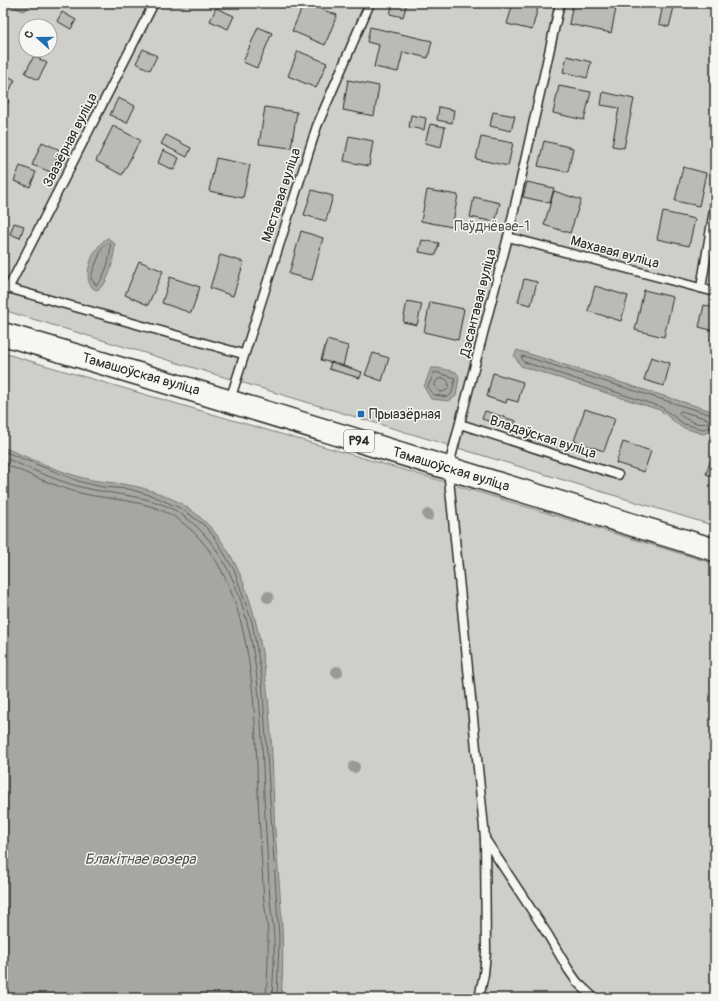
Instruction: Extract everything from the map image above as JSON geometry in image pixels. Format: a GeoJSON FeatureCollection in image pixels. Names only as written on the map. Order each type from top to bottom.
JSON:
{"type":"FeatureCollection","features":[{"type":"Feature","properties":{"kind":"main road","name":"Тамашоўская вуліца"},"geometry":{"type":"LineString","coordinates":[[3,334],[230,400],[448,469],[715,550]]}},
{"type":"Feature","properties":{"kind":"lane","name":"Заазёрная вуліца"},"geometry":{"type":"LineString","coordinates":[[6,288],[154,3]]}},
{"type":"Feature","properties":{"kind":"lane","name":"Маставая вуліца"},"geometry":{"type":"LineString","coordinates":[[230,400],[243,354],[318,126],[370,3]]}},
{"type":"Feature","properties":{"kind":"lane","name":"Дэсантавая вуліца"},"geometry":{"type":"LineString","coordinates":[[448,469],[508,237],[560,3]]}},
{"type":"Feature","properties":{"kind":"lane"},"geometry":{"type":"LineString","coordinates":[[701,288],[715,204]]}},
{"type":"Feature","properties":{"kind":"lane","name":"Махавая вуліца"},"geometry":{"type":"LineString","coordinates":[[508,237],[715,292]]}},
{"type":"Feature","properties":{"kind":"lane"},"geometry":{"type":"LineString","coordinates":[[6,288],[243,354]]}},
{"type":"Feature","properties":{"kind":"lane","name":"Владаўская вуліца"},"geometry":{"type":"LineString","coordinates":[[460,424],[618,475]]}},
{"type":"Feature","properties":{"kind":"lane"},"geometry":{"type":"LineString","coordinates":[[448,469],[485,838],[487,894],[486,952],[484,974],[479,998]]}},
{"type":"Feature","properties":{"kind":"lane"},"geometry":{"type":"LineString","coordinates":[[485,838],[548,935],[568,969],[594,998]]}},
{"type":"Feature","properties":{"kind":"green space","name":"Паўднёвае-1"},"geometry":{"type":"Polygon","coordinates":[[[3,3],[715,3],[715,526],[3,310],[3,3]]]}},
{"type":"Feature","properties":{"kind":"green space"},"geometry":{"type":"Polygon","coordinates":[[[3,353],[435,479],[715,564],[715,998],[3,998],[3,353]]]}},
{"type":"Feature","properties":{"kind":"water"},"geometry":{"type":"Polygon","coordinates":[[[4,3],[28,3],[28,7],[23,11],[4,3]]]}},
{"type":"Feature","properties":{"kind":"water"},"geometry":{"type":"Polygon","coordinates":[[[108,238],[115,244],[112,263],[105,283],[96,290],[91,286],[88,279],[90,263],[98,248],[108,238]]]}},
{"type":"Feature","properties":{"kind":"water"},"geometry":{"type":"Polygon","coordinates":[[[517,350],[715,412],[715,430],[703,434],[681,427],[660,410],[521,366],[514,356],[517,350]]]}},
{"type":"Feature","properties":{"kind":"water"},"geometry":{"type":"Polygon","coordinates":[[[431,368],[456,372],[459,377],[456,396],[449,401],[431,399],[424,387],[431,368]]]}},
{"type":"Feature","properties":{"kind":"water","name":"Блакітнае возера"},"geometry":{"type":"Polygon","coordinates":[[[3,447],[42,464],[73,475],[143,488],[179,502],[215,532],[237,567],[252,609],[262,654],[268,701],[272,748],[275,831],[283,956],[281,998],[3,998],[3,447]]]}},
{"type":"Feature","properties":{"kind":"building"},"geometry":{"type":"Polygon","coordinates":[[[304,3],[337,15],[325,45],[292,31],[304,3]]]}},
{"type":"Feature","properties":{"kind":"building"},"geometry":{"type":"Polygon","coordinates":[[[393,3],[407,3],[403,17],[390,14],[393,3]]]}},
{"type":"Feature","properties":{"kind":"building"},"geometry":{"type":"Polygon","coordinates":[[[513,3],[525,3],[538,7],[532,30],[507,24],[513,3]]]}},
{"type":"Feature","properties":{"kind":"building"},"geometry":{"type":"Polygon","coordinates":[[[573,3],[617,4],[611,33],[569,24],[573,3]]]}},
{"type":"Feature","properties":{"kind":"building"},"geometry":{"type":"Polygon","coordinates":[[[663,5],[674,7],[669,27],[659,24],[663,5]]]}},
{"type":"Feature","properties":{"kind":"building"},"geometry":{"type":"Polygon","coordinates":[[[216,8],[234,16],[228,29],[210,21],[216,8]]]}},
{"type":"Feature","properties":{"kind":"building"},"geometry":{"type":"Polygon","coordinates":[[[62,12],[76,20],[71,29],[58,22],[62,12]]]}},
{"type":"Feature","properties":{"kind":"building"},"geometry":{"type":"Polygon","coordinates":[[[258,27],[272,33],[257,68],[243,62],[258,27]]]}},
{"type":"Feature","properties":{"kind":"building"},"geometry":{"type":"Polygon","coordinates":[[[370,27],[432,41],[428,58],[403,52],[398,72],[374,67],[379,45],[367,42],[370,27]]]}},
{"type":"Feature","properties":{"kind":"building"},"geometry":{"type":"Polygon","coordinates":[[[143,49],[157,56],[150,70],[136,63],[143,49]]]}},
{"type":"Feature","properties":{"kind":"building"},"geometry":{"type":"Polygon","coordinates":[[[298,51],[327,63],[316,88],[288,76],[298,51]]]}},
{"type":"Feature","properties":{"kind":"building"},"geometry":{"type":"Polygon","coordinates":[[[567,56],[591,62],[587,78],[563,72],[567,56]]]}},
{"type":"Feature","properties":{"kind":"building"},"geometry":{"type":"Polygon","coordinates":[[[33,58],[38,58],[47,63],[38,80],[25,73],[33,58]]]}},
{"type":"Feature","properties":{"kind":"building"},"geometry":{"type":"Polygon","coordinates":[[[3,73],[15,80],[7,95],[3,93],[3,73]]]}},
{"type":"Feature","properties":{"kind":"building"},"geometry":{"type":"Polygon","coordinates":[[[348,80],[379,86],[374,116],[343,110],[348,80]]]}},
{"type":"Feature","properties":{"kind":"building"},"geometry":{"type":"Polygon","coordinates":[[[559,86],[591,92],[584,120],[553,113],[559,86]]]}},
{"type":"Feature","properties":{"kind":"building"},"geometry":{"type":"Polygon","coordinates":[[[603,92],[634,99],[624,148],[612,146],[619,108],[601,105],[603,92]]]}},
{"type":"Feature","properties":{"kind":"building"},"geometry":{"type":"Polygon","coordinates":[[[3,98],[9,101],[3,113],[3,98]]]}},
{"type":"Feature","properties":{"kind":"building"},"geometry":{"type":"Polygon","coordinates":[[[118,98],[135,106],[127,123],[110,115],[118,98]]]}},
{"type":"Feature","properties":{"kind":"building"},"geometry":{"type":"Polygon","coordinates":[[[265,107],[297,112],[291,148],[259,144],[265,107]]]}},
{"type":"Feature","properties":{"kind":"building"},"geometry":{"type":"Polygon","coordinates":[[[439,107],[454,110],[452,123],[437,120],[439,107]]]}},
{"type":"Feature","properties":{"kind":"building"},"geometry":{"type":"Polygon","coordinates":[[[493,112],[515,116],[511,131],[490,126],[493,112]]]}},
{"type":"Feature","properties":{"kind":"building"},"geometry":{"type":"Polygon","coordinates":[[[411,115],[426,118],[424,130],[409,127],[411,115]]]}},
{"type":"Feature","properties":{"kind":"building"},"geometry":{"type":"Polygon","coordinates":[[[430,124],[445,127],[441,147],[425,143],[430,124]]]}},
{"type":"Feature","properties":{"kind":"building"},"geometry":{"type":"Polygon","coordinates":[[[113,126],[140,140],[122,175],[96,161],[113,126]]]}},
{"type":"Feature","properties":{"kind":"building"},"geometry":{"type":"Polygon","coordinates":[[[166,135],[191,148],[187,157],[161,144],[166,135]]]}},
{"type":"Feature","properties":{"kind":"building"},"geometry":{"type":"Polygon","coordinates":[[[349,136],[373,141],[369,166],[344,161],[349,136]]]}},
{"type":"Feature","properties":{"kind":"building"},"geometry":{"type":"Polygon","coordinates":[[[481,137],[513,143],[508,166],[476,159],[481,137]]]}},
{"type":"Feature","properties":{"kind":"building"},"geometry":{"type":"Polygon","coordinates":[[[544,141],[573,148],[568,172],[538,166],[544,141]]]}},
{"type":"Feature","properties":{"kind":"building"},"geometry":{"type":"Polygon","coordinates":[[[42,142],[60,150],[51,172],[32,165],[42,142]]]}},
{"type":"Feature","properties":{"kind":"building"},"geometry":{"type":"Polygon","coordinates":[[[163,150],[179,158],[174,170],[158,163],[163,150]]]}},
{"type":"Feature","properties":{"kind":"building"},"geometry":{"type":"Polygon","coordinates":[[[216,158],[250,165],[243,198],[209,191],[216,158]]]}},
{"type":"Feature","properties":{"kind":"building"},"geometry":{"type":"Polygon","coordinates":[[[20,166],[36,172],[30,187],[14,181],[20,166]]]}},
{"type":"Feature","properties":{"kind":"building"},"geometry":{"type":"Polygon","coordinates":[[[683,167],[706,173],[699,206],[675,201],[683,167]]]}},
{"type":"Feature","properties":{"kind":"building"},"geometry":{"type":"Polygon","coordinates":[[[527,182],[554,188],[550,203],[523,197],[527,182]]]}},
{"type":"Feature","properties":{"kind":"building"},"geometry":{"type":"Polygon","coordinates":[[[312,190],[333,196],[326,221],[304,215],[312,190]]]}},
{"type":"Feature","properties":{"kind":"building"},"geometry":{"type":"Polygon","coordinates":[[[427,190],[458,195],[452,227],[421,221],[427,190]]]}},
{"type":"Feature","properties":{"kind":"building"},"geometry":{"type":"Polygon","coordinates":[[[554,191],[581,200],[570,233],[544,225],[554,191]]]}},
{"type":"Feature","properties":{"kind":"building"},"geometry":{"type":"Polygon","coordinates":[[[474,197],[500,203],[495,222],[470,217],[474,197]]]}},
{"type":"Feature","properties":{"kind":"building"},"geometry":{"type":"Polygon","coordinates":[[[663,212],[695,219],[689,246],[657,239],[663,212]]]}},
{"type":"Feature","properties":{"kind":"building"},"geometry":{"type":"Polygon","coordinates":[[[14,223],[24,226],[20,238],[10,234],[14,223]]]}},
{"type":"Feature","properties":{"kind":"building"},"geometry":{"type":"Polygon","coordinates":[[[301,231],[323,238],[312,280],[289,274],[301,231]]]}},
{"type":"Feature","properties":{"kind":"building"},"geometry":{"type":"Polygon","coordinates":[[[422,240],[439,243],[436,255],[419,252],[422,240]]]}},
{"type":"Feature","properties":{"kind":"building"},"geometry":{"type":"Polygon","coordinates":[[[220,255],[244,262],[233,296],[210,288],[220,255]]]}},
{"type":"Feature","properties":{"kind":"building"},"geometry":{"type":"Polygon","coordinates":[[[139,261],[163,271],[148,305],[125,295],[139,261]]]}},
{"type":"Feature","properties":{"kind":"building"},"geometry":{"type":"Polygon","coordinates":[[[170,277],[200,287],[191,313],[162,303],[170,277]]]}},
{"type":"Feature","properties":{"kind":"building"},"geometry":{"type":"Polygon","coordinates":[[[524,279],[537,282],[531,305],[518,302],[524,279]]]}},
{"type":"Feature","properties":{"kind":"building"},"geometry":{"type":"Polygon","coordinates":[[[595,286],[628,296],[621,321],[588,311],[595,286]]]}},
{"type":"Feature","properties":{"kind":"building"},"geometry":{"type":"Polygon","coordinates":[[[644,290],[673,297],[664,337],[635,330],[644,290]]]}},
{"type":"Feature","properties":{"kind":"building"},"geometry":{"type":"Polygon","coordinates":[[[407,301],[422,304],[417,325],[403,322],[407,301]]]}},
{"type":"Feature","properties":{"kind":"building"},"geometry":{"type":"Polygon","coordinates":[[[430,302],[464,309],[458,340],[424,332],[430,302]]]}},
{"type":"Feature","properties":{"kind":"building"},"geometry":{"type":"Polygon","coordinates":[[[704,305],[715,308],[715,331],[699,327],[704,305]]]}},
{"type":"Feature","properties":{"kind":"building"},"geometry":{"type":"Polygon","coordinates":[[[327,340],[348,346],[343,366],[321,360],[327,340]]]}},
{"type":"Feature","properties":{"kind":"building"},"geometry":{"type":"Polygon","coordinates":[[[373,353],[389,358],[382,381],[365,375],[373,353]]]}},
{"type":"Feature","properties":{"kind":"building"},"geometry":{"type":"Polygon","coordinates":[[[651,357],[670,363],[664,386],[644,380],[651,357]]]}},
{"type":"Feature","properties":{"kind":"building"},"geometry":{"type":"Polygon","coordinates":[[[331,362],[362,372],[360,378],[329,369],[331,362]]]}},
{"type":"Feature","properties":{"kind":"building"},"geometry":{"type":"Polygon","coordinates":[[[493,373],[523,382],[518,402],[507,399],[506,403],[487,397],[493,373]]]}},
{"type":"Feature","properties":{"kind":"building"},"geometry":{"type":"Polygon","coordinates":[[[585,409],[615,419],[604,451],[574,441],[585,409]]]}},
{"type":"Feature","properties":{"kind":"building"},"geometry":{"type":"Polygon","coordinates":[[[485,411],[516,421],[513,429],[482,419],[485,411]]]}},
{"type":"Feature","properties":{"kind":"building"},"geometry":{"type":"Polygon","coordinates":[[[623,442],[651,451],[644,472],[616,463],[623,442]]]}},
{"type":"Feature","properties":{"kind":"building"},"geometry":{"type":"Polygon","coordinates":[[[713,452],[715,452],[715,477],[706,474],[713,452]]]}},
{"type":"Feature","properties":{"kind":"place","name":"Прыазёрная"},"geometry":{"type":"Point","coordinates":[361,414]}}]}
